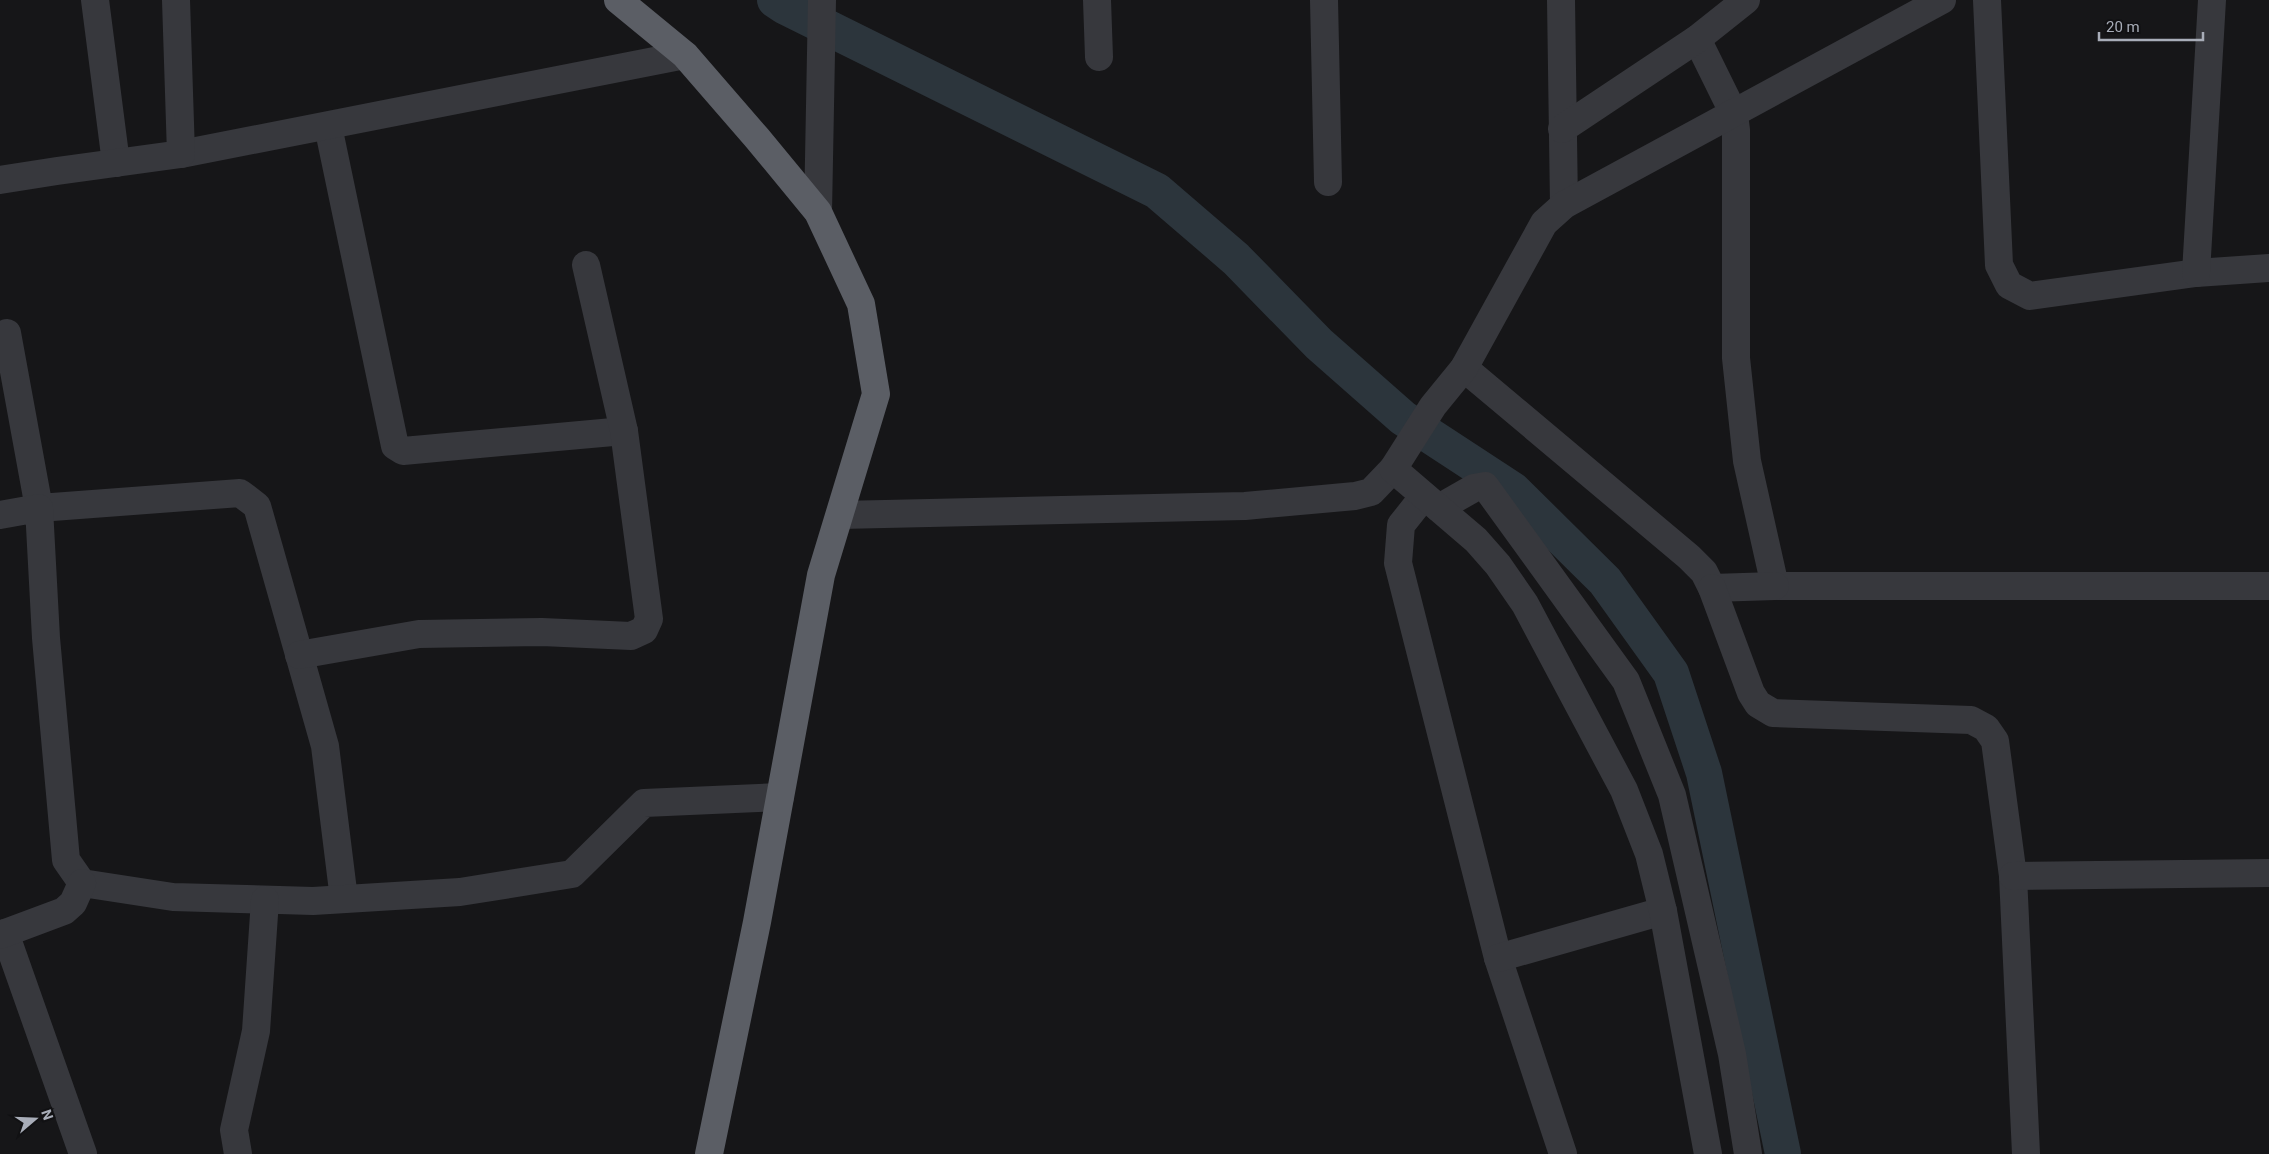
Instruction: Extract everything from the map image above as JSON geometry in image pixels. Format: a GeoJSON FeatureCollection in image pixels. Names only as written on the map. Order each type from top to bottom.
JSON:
{"type":"FeatureCollection","features":[{"type":"Feature","properties":{"kind":"highway"},"geometry":{"type":"LineString","coordinates":[[618,0],[685,55],[818,212],[861,304],[876,394],[821,575],[780,797],[709,1154]]}},
{"type":"Feature","properties":{"kind":"street"},"geometry":{"type":"LineString","coordinates":[[95,0],[116,163]]}},
{"type":"Feature","properties":{"kind":"street"},"geometry":{"type":"LineString","coordinates":[[176,0],[181,154]]}},
{"type":"Feature","properties":{"kind":"street"},"geometry":{"type":"LineString","coordinates":[[818,212],[822,0]]}},
{"type":"Feature","properties":{"kind":"street"},"geometry":{"type":"LineString","coordinates":[[1097,0],[1099,58]]}},
{"type":"Feature","properties":{"kind":"street"},"geometry":{"type":"LineString","coordinates":[[1324,0],[1328,182]]}},
{"type":"Feature","properties":{"kind":"street"},"geometry":{"type":"LineString","coordinates":[[1561,0],[1564,205]]}},
{"type":"Feature","properties":{"kind":"street"},"geometry":{"type":"LineString","coordinates":[[1562,128],[1697,40],[1746,0]]}},
{"type":"Feature","properties":{"kind":"street"},"geometry":{"type":"LineString","coordinates":[[840,515],[1245,506],[1355,496],[1370,492],[1378,486],[1396,463],[1433,406],[1464,368],[1544,223],[1564,205],[1942,0]]}},
{"type":"Feature","properties":{"kind":"street"},"geometry":{"type":"LineString","coordinates":[[1987,0],[1999,265],[2009,286],[2030,296],[2196,274],[2269,268]]}},
{"type":"Feature","properties":{"kind":"street"},"geometry":{"type":"LineString","coordinates":[[2196,274],[2212,0]]}},
{"type":"Feature","properties":{"kind":"street"},"geometry":{"type":"LineString","coordinates":[[1697,40],[1734,114],[1738,144],[1736,358],[1747,461],[1776,586]]}},
{"type":"Feature","properties":{"kind":"street"},"geometry":{"type":"LineString","coordinates":[[0,180],[181,154],[685,55]]}},
{"type":"Feature","properties":{"kind":"street"},"geometry":{"type":"LineString","coordinates":[[328,126],[395,446],[403,451],[624,431]]}},
{"type":"Feature","properties":{"kind":"street"},"geometry":{"type":"LineString","coordinates":[[298,655],[419,634],[542,632],[631,636],[644,630],[649,619],[624,431],[586,265]]}},
{"type":"Feature","properties":{"kind":"street"},"geometry":{"type":"LineString","coordinates":[[7,333],[39,508],[46,638],[66,860],[82,883],[173,897],[265,900],[313,901],[460,892],[572,874],[644,803],[780,797]]}},
{"type":"Feature","properties":{"kind":"street"},"geometry":{"type":"LineString","coordinates":[[1464,368],[1689,557],[1704,572],[1712,588],[1751,693],[1758,704],[1773,713],[1971,720],[1986,728],[1995,741],[2013,876],[2026,1154]]}},
{"type":"Feature","properties":{"kind":"street"},"geometry":{"type":"LineString","coordinates":[[1396,463],[1432,502],[1476,540],[1498,565],[1525,604],[1624,790],[1649,854],[1663,911],[1708,1154]]}},
{"type":"Feature","properties":{"kind":"street"},"geometry":{"type":"LineString","coordinates":[[1563,1154],[1498,958],[1398,563],[1402,525],[1432,502],[1486,486],[1626,681],[1672,795],[1732,1054],[1748,1154]]}},
{"type":"Feature","properties":{"kind":"street"},"geometry":{"type":"LineString","coordinates":[[0,516],[39,508],[240,493],[257,506],[325,746],[344,899]]}},
{"type":"Feature","properties":{"kind":"street"},"geometry":{"type":"LineString","coordinates":[[1712,588],[1776,586],[2269,586]]}},
{"type":"Feature","properties":{"kind":"street"},"geometry":{"type":"LineString","coordinates":[[2013,876],[2269,873]]}},
{"type":"Feature","properties":{"kind":"street"},"geometry":{"type":"LineString","coordinates":[[82,883],[73,903],[64,911],[3,934],[83,1154]]}},
{"type":"Feature","properties":{"kind":"street"},"geometry":{"type":"LineString","coordinates":[[238,1154],[234,1130],[256,1031],[265,900]]}},
{"type":"Feature","properties":{"kind":"street"},"geometry":{"type":"LineString","coordinates":[[1498,958],[1663,911]]}},
{"type":"Feature","properties":{"kind":"waterway"},"geometry":{"type":"LineString","coordinates":[[775,0],[1157,191],[1236,259],[1319,344],[1403,418],[1513,490],[1605,581],[1671,673],[1704,773],[1783,1154]]}}]}
